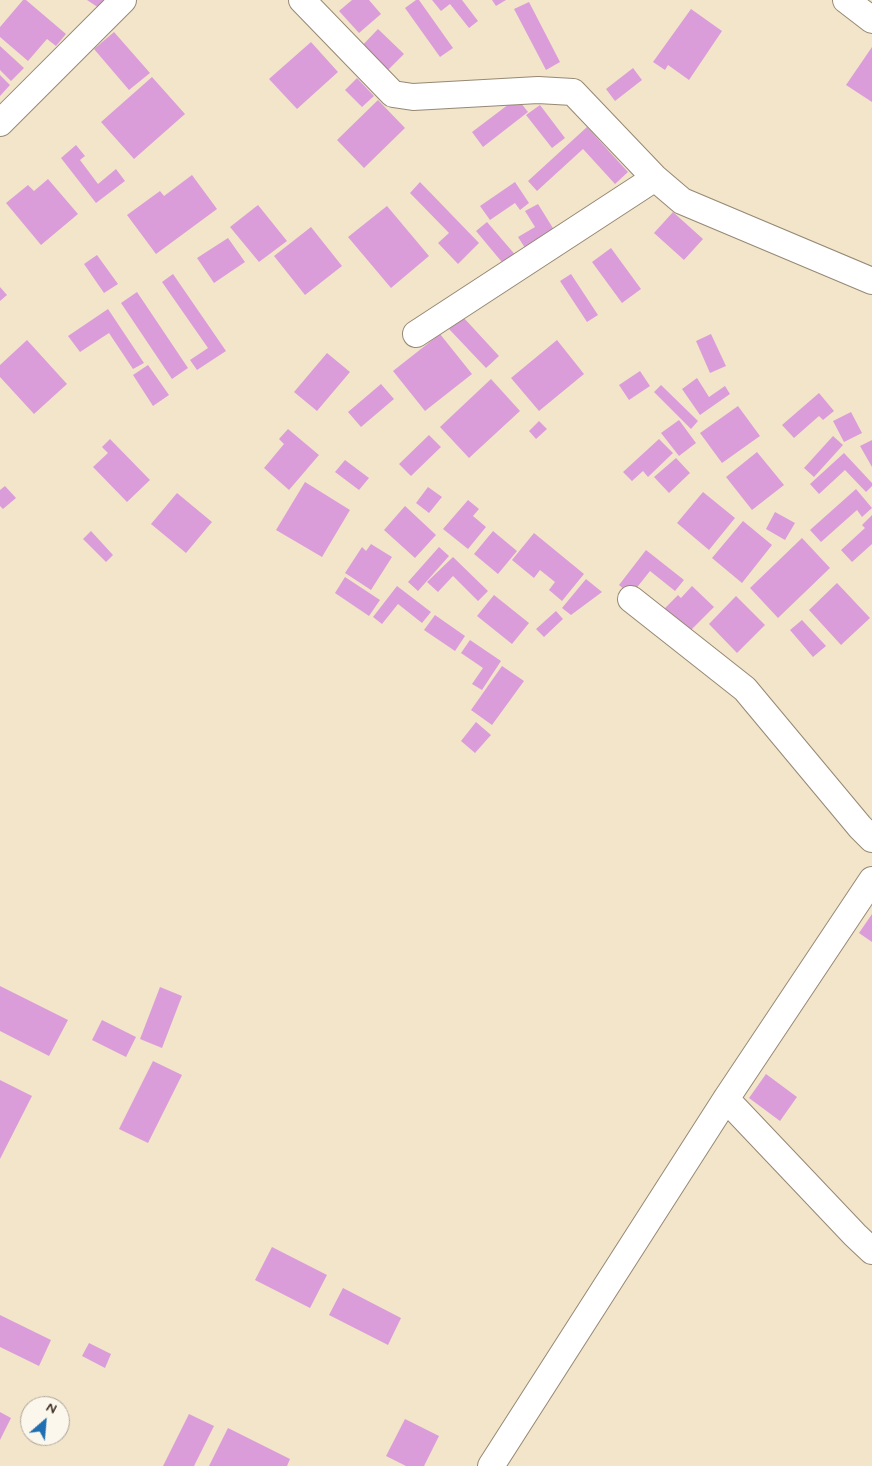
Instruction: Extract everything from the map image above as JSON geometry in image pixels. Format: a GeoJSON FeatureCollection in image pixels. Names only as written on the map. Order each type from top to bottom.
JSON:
{"type":"FeatureCollection","features":[{"type":"Feature","properties":{"kind":"street"},"geometry":{"type":"LineString","coordinates":[[0,123],[123,0]]}},
{"type":"Feature","properties":{"kind":"street"},"geometry":{"type":"LineString","coordinates":[[302,0],[393,94],[413,98],[538,90],[574,92],[655,178],[682,202],[872,281]]}},
{"type":"Feature","properties":{"kind":"street"},"geometry":{"type":"LineString","coordinates":[[846,0],[872,20]]}},
{"type":"Feature","properties":{"kind":"street"},"geometry":{"type":"LineString","coordinates":[[416,334],[655,178]]}},
{"type":"Feature","properties":{"kind":"street"},"geometry":{"type":"LineString","coordinates":[[631,599],[745,689],[872,839]]}},
{"type":"Feature","properties":{"kind":"street"},"geometry":{"type":"LineString","coordinates":[[499,1463],[726,1099],[872,880]]}},
{"type":"Feature","properties":{"kind":"street"},"geometry":{"type":"LineString","coordinates":[[726,1099],[872,1251]]}},
{"type":"Feature","properties":{"kind":"building"},"geometry":{"type":"Polygon","coordinates":[[[23,0],[26,0],[66,34],[56,46],[47,39],[28,61],[0,37],[0,27],[23,0]]]}},
{"type":"Feature","properties":{"kind":"building"},"geometry":{"type":"Polygon","coordinates":[[[87,0],[104,0],[99,8],[87,0]]]}},
{"type":"Feature","properties":{"kind":"building"},"geometry":{"type":"Polygon","coordinates":[[[352,0],[369,0],[381,14],[359,33],[339,11],[352,0]]]}},
{"type":"Feature","properties":{"kind":"building"},"geometry":{"type":"Polygon","coordinates":[[[419,0],[453,48],[440,57],[405,8],[419,0]]]}},
{"type":"Feature","properties":{"kind":"building"},"geometry":{"type":"Polygon","coordinates":[[[432,0],[462,0],[478,21],[469,28],[450,4],[441,11],[432,0]]]}},
{"type":"Feature","properties":{"kind":"building"},"geometry":{"type":"Polygon","coordinates":[[[492,0],[506,0],[496,6],[492,0]]]}},
{"type":"Feature","properties":{"kind":"building"},"geometry":{"type":"Polygon","coordinates":[[[529,2],[560,62],[546,70],[514,9],[529,2]]]}},
{"type":"Feature","properties":{"kind":"building"},"geometry":{"type":"Polygon","coordinates":[[[691,9],[722,31],[689,80],[668,65],[665,70],[653,62],[691,9]]]}},
{"type":"Feature","properties":{"kind":"building"},"geometry":{"type":"Polygon","coordinates":[[[378,29],[404,54],[381,77],[356,52],[378,29]]]}},
{"type":"Feature","properties":{"kind":"building"},"geometry":{"type":"Polygon","coordinates":[[[114,32],[150,73],[129,90],[94,49],[114,32]]]}},
{"type":"Feature","properties":{"kind":"building"},"geometry":{"type":"Polygon","coordinates":[[[311,42],[338,72],[297,109],[269,79],[311,42]]]}},
{"type":"Feature","properties":{"kind":"building"},"geometry":{"type":"Polygon","coordinates":[[[0,46],[24,68],[11,81],[0,70],[0,46]]]}},
{"type":"Feature","properties":{"kind":"building"},"geometry":{"type":"Polygon","coordinates":[[[872,47],[872,102],[846,85],[872,47]]]}},
{"type":"Feature","properties":{"kind":"building"},"geometry":{"type":"Polygon","coordinates":[[[633,68],[642,80],[615,101],[606,89],[633,68]]]}},
{"type":"Feature","properties":{"kind":"building"},"geometry":{"type":"Polygon","coordinates":[[[0,75],[10,85],[0,96],[0,75]]]}},
{"type":"Feature","properties":{"kind":"building"},"geometry":{"type":"Polygon","coordinates":[[[152,77],[185,114],[134,159],[101,122],[152,77]]]}},
{"type":"Feature","properties":{"kind":"building"},"geometry":{"type":"Polygon","coordinates":[[[357,78],[374,96],[362,107],[345,90],[357,78]]]}},
{"type":"Feature","properties":{"kind":"building"},"geometry":{"type":"Polygon","coordinates":[[[517,98],[528,112],[483,147],[472,132],[517,98]]]}},
{"type":"Feature","properties":{"kind":"building"},"geometry":{"type":"Polygon","coordinates":[[[378,100],[405,128],[364,168],[337,140],[378,100]]]}},
{"type":"Feature","properties":{"kind":"building"},"geometry":{"type":"Polygon","coordinates":[[[540,105],[565,138],[552,148],[526,115],[540,105]]]}},
{"type":"Feature","properties":{"kind":"building"},"geometry":{"type":"Polygon","coordinates":[[[587,127],[628,172],[615,184],[583,149],[537,191],[528,181],[587,127]]]}},
{"type":"Feature","properties":{"kind":"building"},"geometry":{"type":"Polygon","coordinates":[[[76,145],[85,156],[80,160],[98,184],[116,169],[125,181],[96,203],[61,158],[76,145]]]}},
{"type":"Feature","properties":{"kind":"building"},"geometry":{"type":"Polygon","coordinates":[[[192,175],[217,209],[156,254],[127,215],[160,191],[164,196],[192,175]]]}},
{"type":"Feature","properties":{"kind":"building"},"geometry":{"type":"Polygon","coordinates":[[[48,179],[78,214],[41,245],[6,203],[28,185],[34,191],[48,179]]]}},
{"type":"Feature","properties":{"kind":"building"},"geometry":{"type":"Polygon","coordinates":[[[420,182],[479,243],[458,264],[438,243],[449,233],[410,193],[420,182]]]}},
{"type":"Feature","properties":{"kind":"building"},"geometry":{"type":"Polygon","coordinates":[[[515,182],[529,203],[520,210],[515,203],[490,220],[480,206],[515,182]]]}},
{"type":"Feature","properties":{"kind":"building"},"geometry":{"type":"Polygon","coordinates":[[[538,204],[556,233],[527,251],[518,237],[535,227],[525,211],[538,204]]]}},
{"type":"Feature","properties":{"kind":"building"},"geometry":{"type":"Polygon","coordinates":[[[258,205],[287,241],[259,262],[230,227],[258,205]]]}},
{"type":"Feature","properties":{"kind":"building"},"geometry":{"type":"Polygon","coordinates":[[[387,206],[429,256],[391,288],[348,237],[387,206]]]}},
{"type":"Feature","properties":{"kind":"building"},"geometry":{"type":"Polygon","coordinates":[[[673,212],[703,239],[684,260],[654,233],[673,212]]]}},
{"type":"Feature","properties":{"kind":"building"},"geometry":{"type":"Polygon","coordinates":[[[487,222],[518,258],[506,267],[476,231],[487,222]]]}},
{"type":"Feature","properties":{"kind":"building"},"geometry":{"type":"Polygon","coordinates":[[[311,227],[342,266],[305,295],[274,256],[311,227]]]}},
{"type":"Feature","properties":{"kind":"building"},"geometry":{"type":"Polygon","coordinates":[[[228,238],[245,262],[214,283],[197,258],[228,238]]]}},
{"type":"Feature","properties":{"kind":"building"},"geometry":{"type":"Polygon","coordinates":[[[611,248],[641,289],[622,303],[592,262],[611,248]]]}},
{"type":"Feature","properties":{"kind":"building"},"geometry":{"type":"Polygon","coordinates":[[[97,255],[118,284],[104,293],[84,264],[97,255]]]}},
{"type":"Feature","properties":{"kind":"building"},"geometry":{"type":"Polygon","coordinates":[[[173,274],[226,351],[197,370],[190,360],[208,348],[162,282],[173,274]]]}},
{"type":"Feature","properties":{"kind":"building"},"geometry":{"type":"Polygon","coordinates":[[[571,274],[598,315],[587,322],[560,281],[571,274]]]}},
{"type":"Feature","properties":{"kind":"building"},"geometry":{"type":"Polygon","coordinates":[[[0,287],[7,295],[0,301],[0,287]]]}},
{"type":"Feature","properties":{"kind":"building"},"geometry":{"type":"Polygon","coordinates":[[[137,292],[188,368],[172,379],[121,303],[137,292]]]}},
{"type":"Feature","properties":{"kind":"building"},"geometry":{"type":"Polygon","coordinates":[[[108,309],[144,363],[133,369],[109,333],[80,352],[68,336],[108,309]]]}},
{"type":"Feature","properties":{"kind":"building"},"geometry":{"type":"Polygon","coordinates":[[[463,317],[499,356],[486,368],[449,329],[463,317]]]}},
{"type":"Feature","properties":{"kind":"building"},"geometry":{"type":"Polygon","coordinates":[[[440,334],[472,374],[425,411],[393,371],[440,334]]]}},
{"type":"Feature","properties":{"kind":"building"},"geometry":{"type":"Polygon","coordinates":[[[711,334],[726,366],[710,373],[696,341],[711,334]]]}},
{"type":"Feature","properties":{"kind":"building"},"geometry":{"type":"Polygon","coordinates":[[[27,340],[67,384],[34,414],[0,377],[0,365],[27,340]]]}},
{"type":"Feature","properties":{"kind":"building"},"geometry":{"type":"Polygon","coordinates":[[[557,340],[584,374],[539,411],[511,378],[557,340]]]}},
{"type":"Feature","properties":{"kind":"building"},"geometry":{"type":"Polygon","coordinates":[[[327,353],[350,372],[317,411],[294,392],[327,353]]]}},
{"type":"Feature","properties":{"kind":"building"},"geometry":{"type":"Polygon","coordinates":[[[148,365],[169,395],[153,406],[133,375],[148,365]]]}},
{"type":"Feature","properties":{"kind":"building"},"geometry":{"type":"Polygon","coordinates":[[[640,371],[650,386],[629,400],[619,385],[640,371]]]}},
{"type":"Feature","properties":{"kind":"building"},"geometry":{"type":"Polygon","coordinates":[[[697,378],[709,397],[725,386],[730,394],[700,415],[682,389],[697,378]]]}},
{"type":"Feature","properties":{"kind":"building"},"geometry":{"type":"Polygon","coordinates":[[[491,379],[520,411],[469,458],[440,427],[491,379]]]}},
{"type":"Feature","properties":{"kind":"building"},"geometry":{"type":"Polygon","coordinates":[[[381,384],[394,399],[361,427],[348,412],[381,384]]]}},
{"type":"Feature","properties":{"kind":"building"},"geometry":{"type":"Polygon","coordinates":[[[661,385],[698,421],[691,429],[654,392],[661,385]]]}},
{"type":"Feature","properties":{"kind":"building"},"geometry":{"type":"Polygon","coordinates":[[[819,393],[834,411],[823,420],[819,416],[794,438],[782,425],[819,393]]]}},
{"type":"Feature","properties":{"kind":"building"},"geometry":{"type":"Polygon","coordinates":[[[738,406],[760,436],[722,463],[700,433],[738,406]]]}},
{"type":"Feature","properties":{"kind":"building"},"geometry":{"type":"Polygon","coordinates":[[[851,412],[862,433],[844,442],[833,421],[851,412]]]}},
{"type":"Feature","properties":{"kind":"building"},"geometry":{"type":"Polygon","coordinates":[[[679,420],[696,443],[679,456],[661,433],[679,420]]]}},
{"type":"Feature","properties":{"kind":"building"},"geometry":{"type":"Polygon","coordinates":[[[539,421],[547,429],[536,439],[529,431],[539,421]]]}},
{"type":"Feature","properties":{"kind":"building"},"geometry":{"type":"Polygon","coordinates":[[[288,429],[319,455],[289,490],[264,468],[284,444],[279,439],[288,429]]]}},
{"type":"Feature","properties":{"kind":"building"},"geometry":{"type":"Polygon","coordinates":[[[429,435],[441,447],[411,476],[399,464],[429,435]]]}},
{"type":"Feature","properties":{"kind":"building"},"geometry":{"type":"Polygon","coordinates":[[[833,436],[843,445],[814,477],[804,468],[833,436]]]}},
{"type":"Feature","properties":{"kind":"building"},"geometry":{"type":"Polygon","coordinates":[[[110,439],[150,480],[127,502],[93,467],[108,453],[102,447],[110,439]]]}},
{"type":"Feature","properties":{"kind":"building"},"geometry":{"type":"Polygon","coordinates":[[[659,439],[673,453],[648,477],[643,471],[632,481],[623,472],[659,439]]]}},
{"type":"Feature","properties":{"kind":"building"},"geometry":{"type":"Polygon","coordinates":[[[872,440],[872,467],[860,446],[872,440]]]}},
{"type":"Feature","properties":{"kind":"building"},"geometry":{"type":"Polygon","coordinates":[[[757,452],[784,485],[752,510],[726,477],[757,452]]]}},
{"type":"Feature","properties":{"kind":"building"},"geometry":{"type":"Polygon","coordinates":[[[844,453],[872,483],[872,486],[866,492],[845,470],[819,494],[810,484],[844,453]]]}},
{"type":"Feature","properties":{"kind":"building"},"geometry":{"type":"Polygon","coordinates":[[[676,458],[690,473],[669,493],[654,477],[676,458]]]}},
{"type":"Feature","properties":{"kind":"building"},"geometry":{"type":"Polygon","coordinates":[[[345,460],[369,478],[359,490],[335,472],[345,460]]]}},
{"type":"Feature","properties":{"kind":"building"},"geometry":{"type":"Polygon","coordinates":[[[305,482],[350,510],[322,557],[276,530],[305,482]]]}},
{"type":"Feature","properties":{"kind":"building"},"geometry":{"type":"Polygon","coordinates":[[[5,486],[16,498],[3,509],[0,506],[0,490],[5,486]]]}},
{"type":"Feature","properties":{"kind":"building"},"geometry":{"type":"Polygon","coordinates":[[[428,487],[442,497],[429,513],[416,503],[428,487]]]}},
{"type":"Feature","properties":{"kind":"building"},"geometry":{"type":"Polygon","coordinates":[[[856,489],[872,508],[862,517],[857,510],[821,542],[810,530],[856,489]]]}},
{"type":"Feature","properties":{"kind":"building"},"geometry":{"type":"Polygon","coordinates":[[[703,492],[735,518],[709,550],[677,523],[703,492]]]}},
{"type":"Feature","properties":{"kind":"building"},"geometry":{"type":"Polygon","coordinates":[[[177,493],[212,522],[186,553],[151,524],[177,493]]]}},
{"type":"Feature","properties":{"kind":"building"},"geometry":{"type":"Polygon","coordinates":[[[468,500],[479,509],[473,516],[486,527],[468,549],[443,529],[468,500]]]}},
{"type":"Feature","properties":{"kind":"building"},"geometry":{"type":"Polygon","coordinates":[[[405,506],[436,535],[415,558],[384,530],[405,506]]]}},
{"type":"Feature","properties":{"kind":"building"},"geometry":{"type":"Polygon","coordinates":[[[775,512],[795,523],[785,540],[766,529],[775,512]]]}},
{"type":"Feature","properties":{"kind":"building"},"geometry":{"type":"Polygon","coordinates":[[[872,515],[872,544],[852,562],[841,550],[865,528],[862,525],[872,515]]]}},
{"type":"Feature","properties":{"kind":"building"},"geometry":{"type":"Polygon","coordinates":[[[743,521],[772,545],[742,583],[712,558],[743,521]]]}},
{"type":"Feature","properties":{"kind":"building"},"geometry":{"type":"Polygon","coordinates":[[[91,531],[113,555],[106,562],[83,539],[91,531]]]}},
{"type":"Feature","properties":{"kind":"building"},"geometry":{"type":"Polygon","coordinates":[[[493,531],[517,551],[498,574],[474,554],[493,531]]]}},
{"type":"Feature","properties":{"kind":"building"},"geometry":{"type":"Polygon","coordinates":[[[534,533],[584,574],[562,601],[549,590],[555,582],[540,570],[534,578],[512,560],[534,533]]]}},
{"type":"Feature","properties":{"kind":"building"},"geometry":{"type":"Polygon","coordinates":[[[802,538],[830,568],[778,618],[750,588],[802,538]]]}},
{"type":"Feature","properties":{"kind":"building"},"geometry":{"type":"Polygon","coordinates":[[[371,544],[392,557],[371,590],[345,573],[362,547],[366,551],[371,544]]]}},
{"type":"Feature","properties":{"kind":"building"},"geometry":{"type":"Polygon","coordinates":[[[439,547],[449,556],[418,591],[408,582],[439,547]]]}},
{"type":"Feature","properties":{"kind":"building"},"geometry":{"type":"Polygon","coordinates":[[[646,550],[684,580],[675,591],[650,571],[631,595],[619,585],[646,550]]]}},
{"type":"Feature","properties":{"kind":"building"},"geometry":{"type":"Polygon","coordinates":[[[453,557],[488,591],[478,601],[453,576],[438,592],[427,582],[453,557]]]}},
{"type":"Feature","properties":{"kind":"building"},"geometry":{"type":"Polygon","coordinates":[[[345,577],[380,600],[369,616],[335,593],[345,577]]]}},
{"type":"Feature","properties":{"kind":"building"},"geometry":{"type":"Polygon","coordinates":[[[586,579],[602,592],[571,615],[562,608],[586,579]]]}},
{"type":"Feature","properties":{"kind":"building"},"geometry":{"type":"Polygon","coordinates":[[[837,583],[870,618],[841,645],[809,610],[837,583]]]}},
{"type":"Feature","properties":{"kind":"building"},"geometry":{"type":"Polygon","coordinates":[[[397,586],[431,612],[422,623],[398,604],[382,624],[373,617],[397,586]]]}},
{"type":"Feature","properties":{"kind":"building"},"geometry":{"type":"Polygon","coordinates":[[[692,586],[714,607],[688,633],[664,609],[678,595],[681,598],[692,586]]]}},
{"type":"Feature","properties":{"kind":"building"},"geometry":{"type":"Polygon","coordinates":[[[494,595],[529,623],[512,644],[477,616],[494,595]]]}},
{"type":"Feature","properties":{"kind":"building"},"geometry":{"type":"Polygon","coordinates":[[[736,596],[765,625],[737,653],[709,624],[736,596]]]}},
{"type":"Feature","properties":{"kind":"building"},"geometry":{"type":"Polygon","coordinates":[[[556,611],[563,619],[544,637],[536,629],[556,611]]]}},
{"type":"Feature","properties":{"kind":"building"},"geometry":{"type":"Polygon","coordinates":[[[435,615],[465,636],[455,651],[424,630],[435,615]]]}},
{"type":"Feature","properties":{"kind":"building"},"geometry":{"type":"Polygon","coordinates":[[[802,620],[826,646],[813,657],[790,630],[802,620]]]}},
{"type":"Feature","properties":{"kind":"building"},"geometry":{"type":"Polygon","coordinates":[[[470,640],[501,661],[482,690],[472,684],[483,668],[461,653],[470,640]]]}},
{"type":"Feature","properties":{"kind":"building"},"geometry":{"type":"Polygon","coordinates":[[[502,666],[524,681],[492,725],[471,710],[502,666]]]}},
{"type":"Feature","properties":{"kind":"building"},"geometry":{"type":"Polygon","coordinates":[[[476,722],[491,735],[475,753],[461,741],[476,722]]]}},
{"type":"Feature","properties":{"kind":"building"},"geometry":{"type":"Polygon","coordinates":[[[872,914],[872,942],[859,933],[872,914]]]}},
{"type":"Feature","properties":{"kind":"building"},"geometry":{"type":"Polygon","coordinates":[[[0,986],[68,1020],[49,1056],[0,1031],[0,986]]]}},
{"type":"Feature","properties":{"kind":"building"},"geometry":{"type":"Polygon","coordinates":[[[160,987],[182,996],[162,1048],[140,1039],[160,987]]]}},
{"type":"Feature","properties":{"kind":"building"},"geometry":{"type":"Polygon","coordinates":[[[102,1020],[136,1037],[126,1057],[92,1040],[102,1020]]]}},
{"type":"Feature","properties":{"kind":"building"},"geometry":{"type":"Polygon","coordinates":[[[153,1061],[182,1075],[148,1143],[119,1129],[153,1061]]]}},
{"type":"Feature","properties":{"kind":"building"},"geometry":{"type":"Polygon","coordinates":[[[766,1074],[797,1097],[780,1121],[749,1098],[766,1074]]]}},
{"type":"Feature","properties":{"kind":"building"},"geometry":{"type":"Polygon","coordinates":[[[0,1080],[32,1096],[0,1159],[0,1080]]]}},
{"type":"Feature","properties":{"kind":"building"},"geometry":{"type":"Polygon","coordinates":[[[272,1247],[327,1275],[310,1308],[255,1280],[272,1247]]]}},
{"type":"Feature","properties":{"kind":"building"},"geometry":{"type":"Polygon","coordinates":[[[343,1288],[401,1318],[388,1345],[329,1315],[343,1288]]]}},
{"type":"Feature","properties":{"kind":"building"},"geometry":{"type":"Polygon","coordinates":[[[0,1315],[51,1340],[39,1366],[0,1347],[0,1315]]]}},
{"type":"Feature","properties":{"kind":"building"},"geometry":{"type":"Polygon","coordinates":[[[89,1343],[111,1354],[105,1368],[82,1356],[89,1343]]]}},
{"type":"Feature","properties":{"kind":"building"},"geometry":{"type":"Polygon","coordinates":[[[0,1412],[11,1418],[0,1440],[0,1412]]]}},
{"type":"Feature","properties":{"kind":"building"},"geometry":{"type":"Polygon","coordinates":[[[189,1414],[214,1426],[194,1466],[163,1466],[189,1414]]]}},
{"type":"Feature","properties":{"kind":"building"},"geometry":{"type":"Polygon","coordinates":[[[405,1419],[439,1436],[424,1466],[406,1466],[386,1456],[405,1419]]]}},
{"type":"Feature","properties":{"kind":"building"},"geometry":{"type":"Polygon","coordinates":[[[228,1428],[290,1459],[287,1466],[209,1466],[228,1428]]]}}]}
